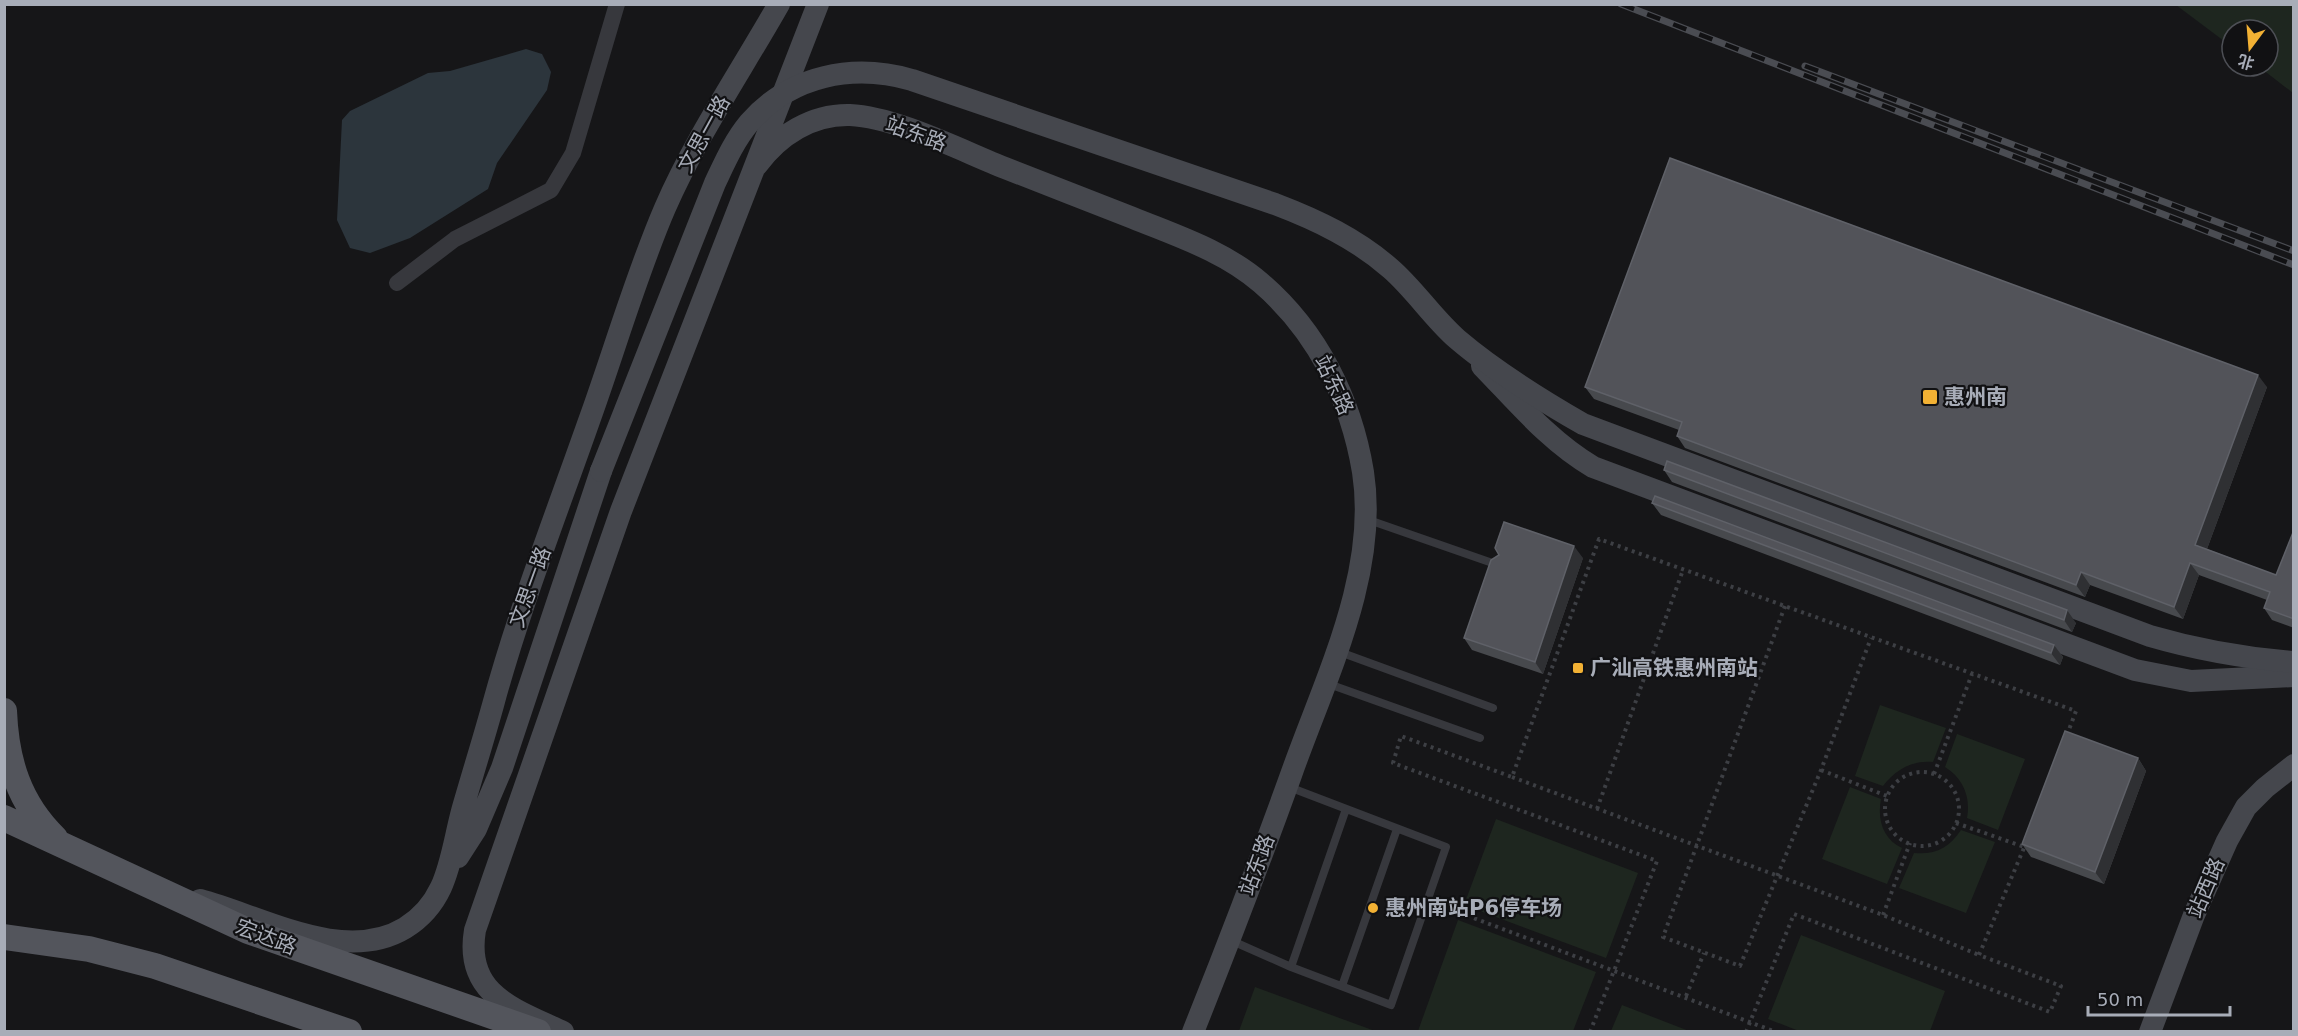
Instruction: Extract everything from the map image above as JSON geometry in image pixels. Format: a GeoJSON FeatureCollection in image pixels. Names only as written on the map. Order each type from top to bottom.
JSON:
{"type":"FeatureCollection","features":[{"type":"Feature","properties":{"kind":"main road"},"geometry":{"type":"LineString","coordinates":[[4,711],[8,756],[22,796],[42,824],[66,848]]}},
{"type":"Feature","properties":{"kind":"main road","name":"宏达路"},"geometry":{"type":"LineString","coordinates":[[4,818],[118,873],[248,931],[538,1032]]}},
{"type":"Feature","properties":{"kind":"main road"},"geometry":{"type":"LineString","coordinates":[[4,837],[118,873]]}},
{"type":"Feature","properties":{"kind":"main road"},"geometry":{"type":"LineString","coordinates":[[4,918],[89,949],[155,966],[349,1032]]}},
{"type":"Feature","properties":{"kind":"main road"},"geometry":{"type":"LineString","coordinates":[[9,940],[89,949]]}},
{"type":"Feature","properties":{"kind":"street"},"geometry":{"type":"LineString","coordinates":[[397,283],[455,239],[551,190],[573,153],[617,4]]}},
{"type":"Feature","properties":{"kind":"street","name":"文思一路"},"geometry":{"type":"LineString","coordinates":[[149,886],[323,938],[357,943],[390,936],[416,920],[437,898],[450,870],[461,815],[507,653],[665,207],[722,101],[779,4]]}},
{"type":"Feature","properties":{"kind":"street"},"geometry":{"type":"LineString","coordinates":[[563,1032],[505,1005],[490,992],[475,964],[475,930],[621,511],[818,4]]}},
{"type":"Feature","properties":{"kind":"street"},"geometry":{"type":"LineString","coordinates":[[450,870],[476,829],[502,768],[601,471],[716,183],[736,141],[763,109],[779,97],[797,86],[834,74],[873,72],[912,80],[1264,200],[1316,220],[1353,241],[1391,269],[1540,428],[1566,450],[1593,466],[2135,670],[2191,681],[2294,676]]}},
{"type":"Feature","properties":{"kind":"street","name":"站东路"},"geometry":{"type":"LineString","coordinates":[[757,165],[777,142],[802,126],[831,116],[864,116],[915,132],[1194,242],[1241,267],[1262,284],[1300,324],[1330,371],[1352,422],[1364,477],[1365,519],[1362,561],[1337,651],[1193,1032]]}},
{"type":"Feature","properties":{"kind":"street"},"geometry":{"type":"LineString","coordinates":[[1457,339],[1552,406],[1582,424],[2150,636],[2196,650],[2252,659],[2294,662]]}},
{"type":"Feature","properties":{"kind":"street","name":"站西路"},"geometry":{"type":"LineString","coordinates":[[2150,1032],[2194,915],[2227,841],[2246,807],[2294,765]]}},
{"type":"Feature","properties":{"kind":"lane"},"geometry":{"type":"LineString","coordinates":[[1365,519],[1501,566]]}},
{"type":"Feature","properties":{"kind":"lane"},"geometry":{"type":"LineString","coordinates":[[1337,651],[1493,708]]}},
{"type":"Feature","properties":{"kind":"lane"},"geometry":{"type":"LineString","coordinates":[[1325,682],[1480,738]]}},
{"type":"Feature","properties":{"kind":"lane"},"geometry":{"type":"LineString","coordinates":[[1230,939],[1291,967],[1391,1005],[1446,847],[1287,786]]}},
{"type":"Feature","properties":{"kind":"lane"},"geometry":{"type":"LineString","coordinates":[[1291,967],[1346,809]]}},
{"type":"Feature","properties":{"kind":"lane"},"geometry":{"type":"LineString","coordinates":[[1342,986],[1397,829]]}},
{"type":"Feature","properties":{"kind":"path"},"geometry":{"type":"LineString","coordinates":[[1512,777],[1599,539],[2076,711],[2064,742]]}},
{"type":"Feature","properties":{"kind":"path"},"geometry":{"type":"LineString","coordinates":[[1597,809],[1683,569]]}},
{"type":"Feature","properties":{"kind":"path"},"geometry":{"type":"LineString","coordinates":[[1785,606],[1663,937],[1704,953],[1740,966],[1821,770],[1871,638]]}},
{"type":"Feature","properties":{"kind":"path"},"geometry":{"type":"LineString","coordinates":[[1934,774],[1972,674]]}},
{"type":"Feature","properties":{"kind":"path"},"geometry":{"type":"LineString","coordinates":[[1590,1032],[1657,861],[1392,763],[1401,736],[1883,915],[2061,986],[2050,1012],[1794,914],[1746,1032]]}},
{"type":"Feature","properties":{"kind":"path"},"geometry":{"type":"LineString","coordinates":[[1821,770],[1887,796]]}},
{"type":"Feature","properties":{"kind":"path"},"geometry":{"type":"LineString","coordinates":[[1914,773],[1934,774],[1948,783],[1954,792],[1958,803],[1956,823],[1948,835],[1938,842],[1927,845],[1910,843],[1893,832],[1887,821],[1885,808],[1887,796],[1893,785],[1903,777],[1914,773]]}},
{"type":"Feature","properties":{"kind":"path"},"geometry":{"type":"LineString","coordinates":[[1956,823],[2024,847]]}},
{"type":"Feature","properties":{"kind":"path"},"geometry":{"type":"LineString","coordinates":[[1979,955],[2028,837]]}},
{"type":"Feature","properties":{"kind":"path"},"geometry":{"type":"LineString","coordinates":[[1883,915],[1910,843]]}},
{"type":"Feature","properties":{"kind":"path"},"geometry":{"type":"LineString","coordinates":[[1427,900],[1686,996],[1776,1032]]}},
{"type":"Feature","properties":{"kind":"path"},"geometry":{"type":"LineString","coordinates":[[1686,996],[1704,953]]}},
{"type":"Feature","properties":{"kind":"shaded area"},"geometry":{"type":"Polygon","coordinates":[[[2176,5],[2293,5],[2293,93],[2274,78],[2280,78],[2280,18],[2220,18],[2220,38],[2176,5]]]}},
{"type":"Feature","properties":{"kind":"shaded area"},"geometry":{"type":"Polygon","coordinates":[[[526,49],[542,54],[551,72],[547,90],[497,163],[488,189],[410,238],[370,253],[350,248],[337,220],[342,120],[350,111],[428,73],[450,71],[526,49]]]}},
{"type":"Feature","properties":{"kind":"shaded area"},"geometry":{"type":"Polygon","coordinates":[[[1880,705],[1946,728],[1933,762],[1911,764],[1893,775],[1883,786],[1855,776],[1880,705]]]}},
{"type":"Feature","properties":{"kind":"shaded area"},"geometry":{"type":"Polygon","coordinates":[[[1957,734],[2025,759],[1998,830],[1967,818],[1967,796],[1961,782],[1945,767],[1957,734]]]}},
{"type":"Feature","properties":{"kind":"shaded area"},"geometry":{"type":"Polygon","coordinates":[[[1850,787],[1881,799],[1880,814],[1883,828],[1890,840],[1902,848],[1887,884],[1822,859],[1850,787]]]}},
{"type":"Feature","properties":{"kind":"shaded area"},"geometry":{"type":"Polygon","coordinates":[[[1496,819],[1638,873],[1606,958],[1464,905],[1496,819]]]}},
{"type":"Feature","properties":{"kind":"shaded area"},"geometry":{"type":"Polygon","coordinates":[[[1961,830],[1995,842],[1966,913],[1899,888],[1914,853],[1929,853],[1941,849],[1961,830]]]}},
{"type":"Feature","properties":{"kind":"shaded area"},"geometry":{"type":"Polygon","coordinates":[[[1458,920],[1596,972],[1573,1031],[1418,1031],[1458,920]]]}},
{"type":"Feature","properties":{"kind":"shaded area"},"geometry":{"type":"Polygon","coordinates":[[[1801,935],[1945,991],[1930,1031],[1799,1031],[1768,1019],[1801,935]]]}},
{"type":"Feature","properties":{"kind":"shaded area"},"geometry":{"type":"Polygon","coordinates":[[[1255,987],[1375,1031],[1239,1031],[1255,987]]]}},
{"type":"Feature","properties":{"kind":"shaded area"},"geometry":{"type":"Polygon","coordinates":[[[1622,1005],[1689,1031],[1611,1031],[1622,1005]]]}},
{"type":"Feature","properties":{"kind":"building"},"geometry":{"type":"Polygon","coordinates":[[[1670,158],[2258,375],[2195,545],[2276,575],[2294,530],[2294,619],[2264,608],[2270,592],[2190,563],[2174,607],[2081,572],[2076,585],[1677,436],[1682,422],[1585,387],[1670,158]]]}},
{"type":"Feature","properties":{"kind":"building"},"geometry":{"type":"Polygon","coordinates":[[[1667,461],[2067,610],[2064,620],[1664,470],[1667,461]]]}},
{"type":"Feature","properties":{"kind":"building"},"geometry":{"type":"Polygon","coordinates":[[[1655,496],[2054,645],[2051,653],[1652,503],[1655,496]]]}},
{"type":"Feature","properties":{"kind":"building"},"geometry":{"type":"Polygon","coordinates":[[[1504,522],[1574,546],[1535,662],[1464,638],[1491,560],[1499,555],[1495,548],[1504,522]]]}},
{"type":"Feature","properties":{"kind":"building"},"geometry":{"type":"Polygon","coordinates":[[[2065,731],[2138,758],[2095,872],[2022,844],[2065,731]]]}},
{"type":"Feature","properties":{"kind":"railway"},"geometry":{"type":"LineString","coordinates":[[1621,4],[2294,265]]}},
{"type":"Feature","properties":{"kind":"railway"},"geometry":{"type":"LineString","coordinates":[[1805,66],[2294,251]]}},
{"type":"Feature","properties":{"kind":"place","name":"惠州南"},"geometry":{"type":"Point","coordinates":[1930,397]}},
{"type":"Feature","properties":{"kind":"place","name":"广汕高铁惠州南站"},"geometry":{"type":"Point","coordinates":[1578,668]}},
{"type":"Feature","properties":{"kind":"place","name":"惠州南站P6停车场"},"geometry":{"type":"Point","coordinates":[1373,908]}}]}
